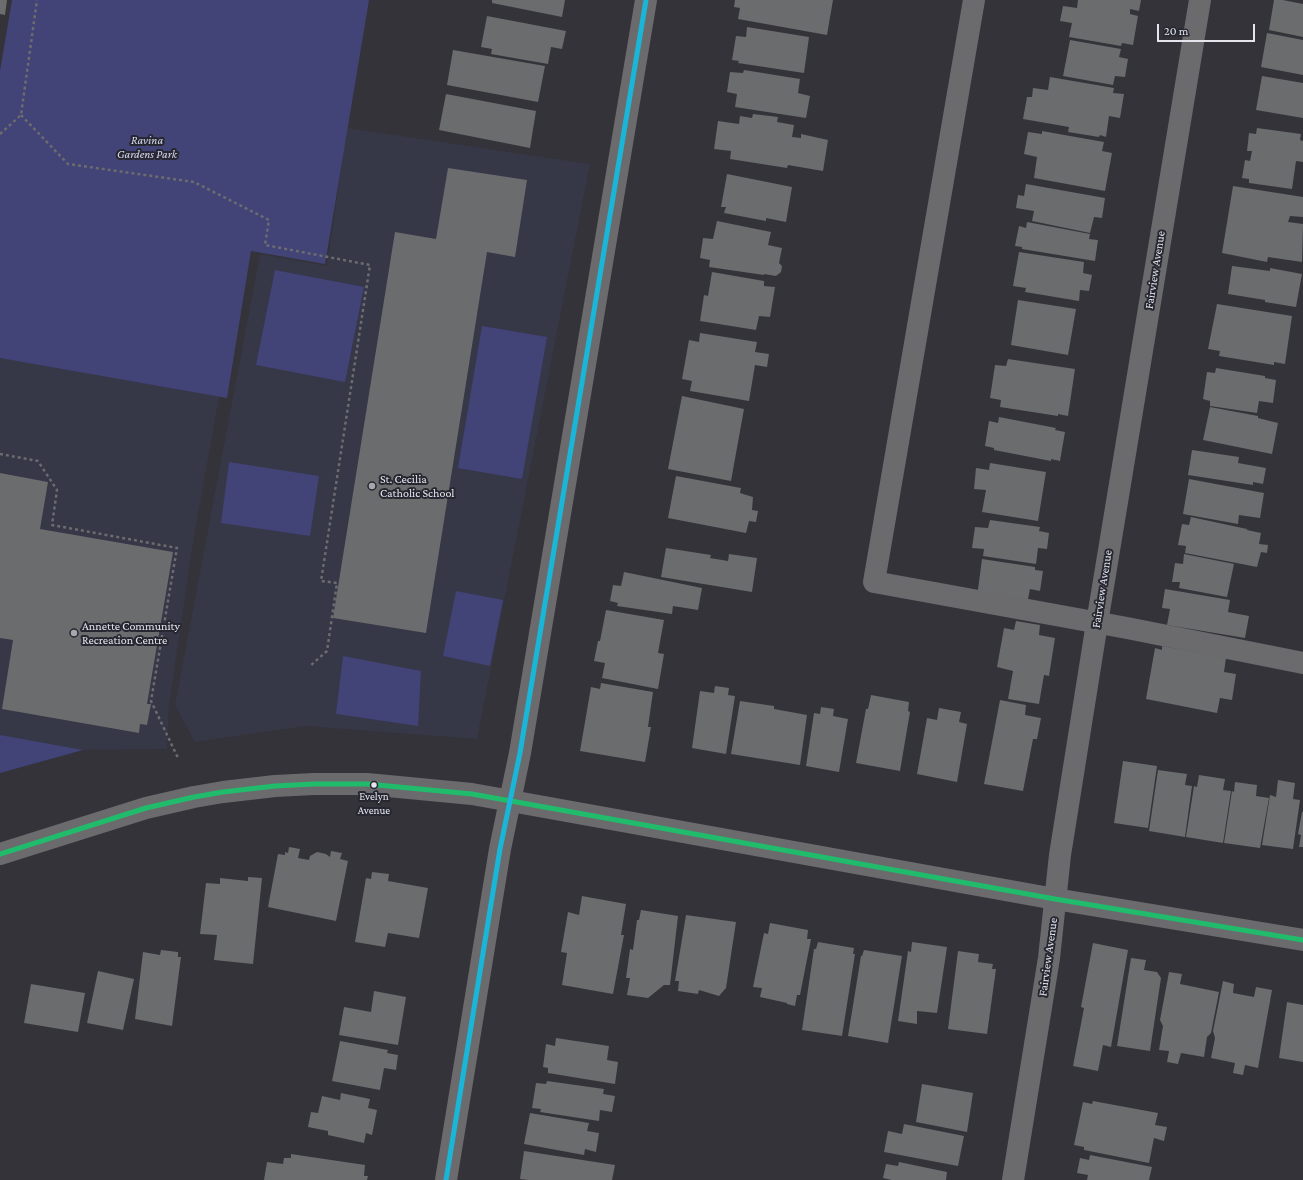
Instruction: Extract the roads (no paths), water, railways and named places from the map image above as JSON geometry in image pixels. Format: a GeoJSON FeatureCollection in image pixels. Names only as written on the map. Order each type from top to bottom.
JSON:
{"type":"FeatureCollection","features":[{"type":"Feature","properties":{"kind":"street"},"geometry":{"type":"LineString","coordinates":[[446,1180],[500,849],[511,800],[646,0]]}},
{"type":"Feature","properties":{"kind":"street"},"geometry":{"type":"LineString","coordinates":[[974,0],[874,582],[1303,663]]}},
{"type":"Feature","properties":{"kind":"street","name":"Fairview Avenue"},"geometry":{"type":"LineString","coordinates":[[1013,1180],[1049,958],[1060,854],[1200,0]]}},
{"type":"Feature","properties":{"kind":"street"},"geometry":{"type":"LineString","coordinates":[[0,854],[146,808],[223,792],[276,786],[367,784],[472,794],[511,800],[1056,898],[1303,940]]}},
{"type":"Feature","properties":{"kind":"place","name":"St. Cecilia Catholic School"},"geometry":{"type":"Point","coordinates":[372,486]}},
{"type":"Feature","properties":{"kind":"place","name":"Annette Community Recreation Centre"},"geometry":{"type":"Point","coordinates":[74,633]}},
{"type":"Feature","properties":{"kind":"place","name":"Evelyn Avenue"},"geometry":{"type":"Point","coordinates":[374,785]}},
{"type":"Feature","properties":{"kind":"park label","name":"Ravina Gardens Park"},"geometry":{"type":"Point","coordinates":[147,147]}}]}
